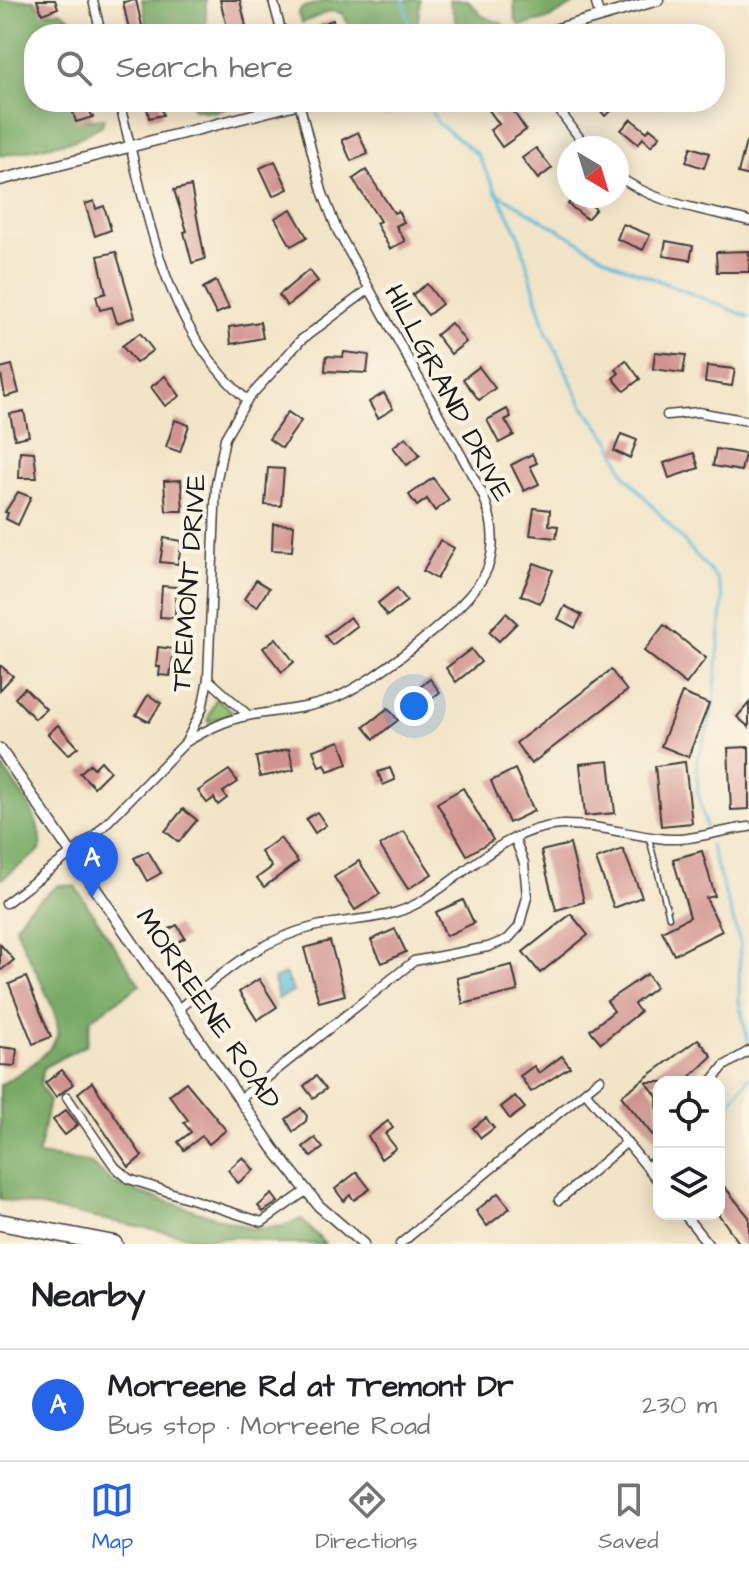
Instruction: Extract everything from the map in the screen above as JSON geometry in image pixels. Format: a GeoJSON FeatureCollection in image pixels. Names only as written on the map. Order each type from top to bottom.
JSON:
{"type":"FeatureCollection","features":[{"type":"Feature","properties":{"kind":"highway"},"geometry":{"type":"LineString","coordinates":[[0,1222],[114,1244]]}},
{"type":"Feature","properties":{"kind":"street"},"geometry":{"type":"LineString","coordinates":[[93,0],[99,24]]}},
{"type":"Feature","properties":{"kind":"street"},"geometry":{"type":"LineString","coordinates":[[273,0],[279,24]]}},
{"type":"Feature","properties":{"kind":"street"},"geometry":{"type":"LineString","coordinates":[[595,0],[600,17]]}},
{"type":"Feature","properties":{"kind":"street"},"geometry":{"type":"LineString","coordinates":[[575,24],[658,0]]}},
{"type":"Feature","properties":{"kind":"street"},"geometry":{"type":"LineString","coordinates":[[122,112],[160,259],[177,310],[197,345],[247,400]]}},
{"type":"Feature","properties":{"kind":"street"},"geometry":{"type":"LineString","coordinates":[[0,180],[263,112]]}},
{"type":"Feature","properties":{"kind":"street","name":"HILLGRAND DRIVE"},"geometry":{"type":"LineString","coordinates":[[186,742],[248,715],[305,708],[339,697],[397,658],[464,602],[489,565],[493,533],[486,503],[368,290],[322,191],[303,112]]}},
{"type":"Feature","properties":{"kind":"street"},"geometry":{"type":"LineString","coordinates":[[560,112],[578,136]]}},
{"type":"Feature","properties":{"kind":"street"},"geometry":{"type":"LineString","coordinates":[[629,184],[692,209],[749,221]]}},
{"type":"Feature","properties":{"kind":"street","name":"TREMONT DRIVE"},"geometry":{"type":"LineString","coordinates":[[3,903],[74,853],[186,742],[202,709],[208,679],[216,484],[225,438],[247,400],[301,340],[368,290]]}},
{"type":"Feature","properties":{"kind":"street"},"geometry":{"type":"LineString","coordinates":[[667,415],[698,412],[749,421]]}},
{"type":"Feature","properties":{"kind":"street"},"geometry":{"type":"LineString","coordinates":[[208,679],[248,715]]}},
{"type":"Feature","properties":{"kind":"street","name":"MORREENE ROAD"},"geometry":{"type":"LineString","coordinates":[[0,749],[74,853],[239,1100],[306,1191],[329,1216],[363,1244]]}},
{"type":"Feature","properties":{"kind":"street"},"geometry":{"type":"LineString","coordinates":[[178,1009],[218,979],[242,956],[269,941],[318,926],[394,913],[417,904],[479,858],[515,839],[560,825],[649,836],[709,836],[749,827]]}},
{"type":"Feature","properties":{"kind":"street"},"geometry":{"type":"LineString","coordinates":[[239,1100],[408,965],[437,955],[488,947],[508,939],[519,927],[527,897],[524,863],[515,839]]}},
{"type":"Feature","properties":{"kind":"street"},"geometry":{"type":"LineString","coordinates":[[716,1076],[724,1066],[749,1051]]}},
{"type":"Feature","properties":{"kind":"street"},"geometry":{"type":"LineString","coordinates":[[400,1244],[587,1094],[600,1079]]}},
{"type":"Feature","properties":{"kind":"street"},"geometry":{"type":"LineString","coordinates":[[587,1094],[653,1174]]}},
{"type":"Feature","properties":{"kind":"street"},"geometry":{"type":"LineString","coordinates":[[67,1097],[115,1167],[140,1183],[262,1222],[306,1191]]}},
{"type":"Feature","properties":{"kind":"street"},"geometry":{"type":"LineString","coordinates":[[559,1200],[627,1142]]}},
{"type":"Feature","properties":{"kind":"street"},"geometry":{"type":"LineString","coordinates":[[647,1167],[653,1162]]}},
{"type":"Feature","properties":{"kind":"street"},"geometry":{"type":"LineString","coordinates":[[689,1220],[708,1244]]}},
{"type":"Feature","properties":{"kind":"lane"},"geometry":{"type":"LineString","coordinates":[[649,836],[669,917]]}},
{"type":"Feature","properties":{"kind":"green space"},"geometry":{"type":"Polygon","coordinates":[[[0,0],[34,0],[44,12],[60,11],[69,17],[54,24],[24,24],[24,112],[82,112],[84,120],[104,118],[102,125],[75,140],[0,156],[0,0]]]}},
{"type":"Feature","properties":{"kind":"green space"},"geometry":{"type":"Polygon","coordinates":[[[142,0],[206,0],[206,24],[146,24],[142,0]]]}},
{"type":"Feature","properties":{"kind":"green space"},"geometry":{"type":"Polygon","coordinates":[[[328,0],[420,0],[418,24],[348,24],[341,13],[330,11],[302,23],[298,15],[301,8],[328,0]]]}},
{"type":"Feature","properties":{"kind":"green space"},"geometry":{"type":"Polygon","coordinates":[[[449,0],[468,0],[482,16],[503,24],[457,24],[449,0]]]}},
{"type":"Feature","properties":{"kind":"green space"},"geometry":{"type":"Polygon","coordinates":[[[514,0],[573,0],[573,5],[549,19],[528,24],[518,24],[515,20],[514,0]]]}},
{"type":"Feature","properties":{"kind":"green space"},"geometry":{"type":"Polygon","coordinates":[[[216,698],[233,712],[209,722],[208,719],[216,698]]]}},
{"type":"Feature","properties":{"kind":"green space"},"geometry":{"type":"Polygon","coordinates":[[[0,765],[29,805],[38,828],[40,851],[0,880],[0,765]]]}},
{"type":"Feature","properties":{"kind":"green space"},"geometry":{"type":"Polygon","coordinates":[[[59,885],[75,886],[140,985],[91,1019],[86,1045],[44,1067],[40,1085],[49,1100],[38,1155],[89,1162],[116,1185],[253,1229],[283,1226],[301,1219],[325,1244],[277,1244],[244,1237],[201,1239],[0,1199],[0,1085],[47,1051],[57,1036],[58,1027],[49,999],[16,926],[27,909],[59,885]]]}},
{"type":"Feature","properties":{"kind":"water"},"geometry":{"type":"Polygon","coordinates":[[[285,974],[293,992],[278,999],[274,979],[285,974]]]}},
{"type":"Feature","properties":{"kind":"building"},"geometry":{"type":"Polygon","coordinates":[[[37,0],[55,0],[58,8],[42,14],[37,0]]]}},
{"type":"Feature","properties":{"kind":"building"},"geometry":{"type":"Polygon","coordinates":[[[136,0],[142,24],[128,24],[123,2],[136,0]]]}},
{"type":"Feature","properties":{"kind":"building"},"geometry":{"type":"Polygon","coordinates":[[[220,0],[240,0],[246,24],[226,24],[220,0]]]}},
{"type":"Feature","properties":{"kind":"building"},"geometry":{"type":"Polygon","coordinates":[[[73,112],[90,112],[93,117],[76,122],[73,112]]]}},
{"type":"Feature","properties":{"kind":"building"},"geometry":{"type":"Polygon","coordinates":[[[148,112],[162,112],[163,115],[149,118],[148,112]]]}},
{"type":"Feature","properties":{"kind":"building"},"geometry":{"type":"Polygon","coordinates":[[[490,112],[514,112],[526,130],[502,147],[490,130],[499,124],[490,112]]]}},
{"type":"Feature","properties":{"kind":"building"},"geometry":{"type":"Polygon","coordinates":[[[631,119],[647,132],[650,128],[660,136],[651,146],[643,138],[638,144],[621,130],[631,119]]]}},
{"type":"Feature","properties":{"kind":"building"},"geometry":{"type":"Polygon","coordinates":[[[358,132],[368,154],[351,161],[342,140],[358,132]]]}},
{"type":"Feature","properties":{"kind":"building"},"geometry":{"type":"Polygon","coordinates":[[[746,142],[749,142],[749,176],[738,173],[746,142]]]}},
{"type":"Feature","properties":{"kind":"building"},"geometry":{"type":"Polygon","coordinates":[[[691,147],[709,153],[704,168],[686,162],[691,147]]]}},
{"type":"Feature","properties":{"kind":"building"},"geometry":{"type":"Polygon","coordinates":[[[536,148],[552,168],[538,179],[522,158],[536,148]]]}},
{"type":"Feature","properties":{"kind":"building"},"geometry":{"type":"Polygon","coordinates":[[[275,161],[288,189],[273,196],[260,168],[275,161]]]}},
{"type":"Feature","properties":{"kind":"building"},"geometry":{"type":"Polygon","coordinates":[[[366,170],[394,213],[398,211],[404,222],[396,226],[405,241],[390,249],[376,223],[380,221],[353,179],[366,170]]]}},
{"type":"Feature","properties":{"kind":"building"},"geometry":{"type":"Polygon","coordinates":[[[191,186],[205,259],[192,263],[184,232],[187,231],[174,190],[191,186]]]}},
{"type":"Feature","properties":{"kind":"building"},"geometry":{"type":"Polygon","coordinates":[[[94,201],[96,209],[104,206],[111,230],[95,236],[85,204],[94,201]]]}},
{"type":"Feature","properties":{"kind":"building"},"geometry":{"type":"Polygon","coordinates":[[[573,208],[596,209],[587,219],[573,208]]]}},
{"type":"Feature","properties":{"kind":"building"},"geometry":{"type":"Polygon","coordinates":[[[291,209],[307,237],[291,246],[275,218],[291,209]]]}},
{"type":"Feature","properties":{"kind":"building"},"geometry":{"type":"Polygon","coordinates":[[[623,224],[650,235],[643,250],[617,239],[623,224]]]}},
{"type":"Feature","properties":{"kind":"building"},"geometry":{"type":"Polygon","coordinates":[[[666,241],[693,246],[690,260],[663,256],[666,241]]]}},
{"type":"Feature","properties":{"kind":"building"},"geometry":{"type":"Polygon","coordinates":[[[749,251],[749,272],[717,272],[716,252],[749,251]]]}},
{"type":"Feature","properties":{"kind":"building"},"geometry":{"type":"Polygon","coordinates":[[[116,252],[135,317],[117,323],[112,307],[100,310],[96,296],[106,293],[98,256],[116,252]]]}},
{"type":"Feature","properties":{"kind":"building"},"geometry":{"type":"Polygon","coordinates":[[[309,270],[318,281],[287,306],[279,295],[309,270]]]}},
{"type":"Feature","properties":{"kind":"building"},"geometry":{"type":"Polygon","coordinates":[[[216,281],[229,308],[216,314],[203,288],[216,281]]]}},
{"type":"Feature","properties":{"kind":"building"},"geometry":{"type":"Polygon","coordinates":[[[427,284],[442,304],[428,315],[412,295],[427,284]]]}},
{"type":"Feature","properties":{"kind":"building"},"geometry":{"type":"Polygon","coordinates":[[[260,322],[263,338],[231,344],[229,327],[260,322]]]}},
{"type":"Feature","properties":{"kind":"building"},"geometry":{"type":"Polygon","coordinates":[[[451,323],[466,342],[451,354],[436,335],[451,323]]]}},
{"type":"Feature","properties":{"kind":"building"},"geometry":{"type":"Polygon","coordinates":[[[140,333],[153,350],[136,363],[122,346],[140,333]]]}},
{"type":"Feature","properties":{"kind":"building"},"geometry":{"type":"Polygon","coordinates":[[[344,352],[369,355],[367,373],[325,371],[326,356],[343,357],[344,352]]]}},
{"type":"Feature","properties":{"kind":"building"},"geometry":{"type":"Polygon","coordinates":[[[655,352],[686,355],[683,373],[653,369],[655,352]]]}},
{"type":"Feature","properties":{"kind":"building"},"geometry":{"type":"Polygon","coordinates":[[[626,360],[640,379],[624,391],[613,378],[619,373],[615,369],[626,360]]]}},
{"type":"Feature","properties":{"kind":"building"},"geometry":{"type":"Polygon","coordinates":[[[12,365],[19,393],[5,397],[0,368],[12,365]]]}},
{"type":"Feature","properties":{"kind":"building"},"geometry":{"type":"Polygon","coordinates":[[[707,366],[735,369],[732,386],[705,382],[707,366]]]}},
{"type":"Feature","properties":{"kind":"building"},"geometry":{"type":"Polygon","coordinates":[[[479,367],[495,388],[479,400],[463,379],[479,367]]]}},
{"type":"Feature","properties":{"kind":"building"},"geometry":{"type":"Polygon","coordinates":[[[165,376],[180,396],[165,406],[151,387],[165,376]]]}},
{"type":"Feature","properties":{"kind":"building"},"geometry":{"type":"Polygon","coordinates":[[[384,393],[393,409],[378,418],[369,402],[384,393]]]}},
{"type":"Feature","properties":{"kind":"building"},"geometry":{"type":"Polygon","coordinates":[[[507,409],[511,417],[505,420],[514,435],[499,443],[487,420],[507,409]]]}},
{"type":"Feature","properties":{"kind":"building"},"geometry":{"type":"Polygon","coordinates":[[[24,411],[29,436],[15,439],[10,414],[24,411]]]}},
{"type":"Feature","properties":{"kind":"building"},"geometry":{"type":"Polygon","coordinates":[[[288,412],[301,421],[282,448],[269,439],[288,412]]]}},
{"type":"Feature","properties":{"kind":"building"},"geometry":{"type":"Polygon","coordinates":[[[175,420],[189,425],[180,452],[166,447],[175,420]]]}},
{"type":"Feature","properties":{"kind":"building"},"geometry":{"type":"Polygon","coordinates":[[[621,434],[637,440],[630,458],[614,451],[621,434]]]}},
{"type":"Feature","properties":{"kind":"building"},"geometry":{"type":"Polygon","coordinates":[[[406,437],[420,455],[407,465],[393,447],[406,437]]]}},
{"type":"Feature","properties":{"kind":"building"},"geometry":{"type":"Polygon","coordinates":[[[716,449],[745,454],[741,471],[713,466],[716,449]]]}},
{"type":"Feature","properties":{"kind":"building"},"geometry":{"type":"Polygon","coordinates":[[[20,451],[34,452],[37,478],[19,478],[20,451]]]}},
{"type":"Feature","properties":{"kind":"building"},"geometry":{"type":"Polygon","coordinates":[[[694,453],[699,468],[669,478],[664,463],[694,453]]]}},
{"type":"Feature","properties":{"kind":"building"},"geometry":{"type":"Polygon","coordinates":[[[532,454],[537,463],[530,466],[539,484],[524,491],[511,465],[532,454]]]}},
{"type":"Feature","properties":{"kind":"building"},"geometry":{"type":"Polygon","coordinates":[[[268,468],[284,469],[281,506],[265,505],[268,468]]]}},
{"type":"Feature","properties":{"kind":"building"},"geometry":{"type":"Polygon","coordinates":[[[433,478],[449,500],[435,511],[427,499],[417,506],[409,495],[433,478]]]}},
{"type":"Feature","properties":{"kind":"building"},"geometry":{"type":"Polygon","coordinates":[[[181,480],[183,511],[166,511],[164,481],[181,480]]]}},
{"type":"Feature","properties":{"kind":"building"},"geometry":{"type":"Polygon","coordinates":[[[18,492],[31,497],[18,525],[6,519],[8,513],[5,512],[18,492]]]}},
{"type":"Feature","properties":{"kind":"building"},"geometry":{"type":"Polygon","coordinates":[[[534,508],[550,510],[549,525],[558,526],[556,538],[530,535],[534,508]]]}},
{"type":"Feature","properties":{"kind":"building"},"geometry":{"type":"Polygon","coordinates":[[[273,524],[294,525],[292,551],[272,550],[273,524]]]}},
{"type":"Feature","properties":{"kind":"building"},"geometry":{"type":"Polygon","coordinates":[[[164,538],[182,541],[178,564],[160,562],[164,538]]]}},
{"type":"Feature","properties":{"kind":"building"},"geometry":{"type":"Polygon","coordinates":[[[440,540],[454,548],[437,579],[423,571],[440,540]]]}},
{"type":"Feature","properties":{"kind":"building"},"geometry":{"type":"Polygon","coordinates":[[[534,563],[553,570],[540,603],[521,595],[534,563]]]}},
{"type":"Feature","properties":{"kind":"building"},"geometry":{"type":"Polygon","coordinates":[[[256,580],[269,588],[257,607],[244,599],[256,580]]]}},
{"type":"Feature","properties":{"kind":"building"},"geometry":{"type":"Polygon","coordinates":[[[162,586],[176,587],[175,618],[160,617],[162,586]]]}},
{"type":"Feature","properties":{"kind":"building"},"geometry":{"type":"Polygon","coordinates":[[[397,588],[407,601],[387,616],[378,603],[397,588]]]}},
{"type":"Feature","properties":{"kind":"building"},"geometry":{"type":"Polygon","coordinates":[[[565,606],[582,615],[575,628],[558,619],[565,606]]]}},
{"type":"Feature","properties":{"kind":"building"},"geometry":{"type":"Polygon","coordinates":[[[506,613],[517,623],[499,641],[489,632],[506,613]]]}},
{"type":"Feature","properties":{"kind":"building"},"geometry":{"type":"Polygon","coordinates":[[[350,617],[357,626],[332,645],[325,636],[350,617]]]}},
{"type":"Feature","properties":{"kind":"building"},"geometry":{"type":"Polygon","coordinates":[[[664,625],[706,658],[686,684],[644,651],[664,625]]]}},
{"type":"Feature","properties":{"kind":"building"},"geometry":{"type":"Polygon","coordinates":[[[276,638],[294,662],[282,672],[263,648],[276,638]]]}},
{"type":"Feature","properties":{"kind":"building"},"geometry":{"type":"Polygon","coordinates":[[[158,647],[174,649],[170,676],[159,675],[160,667],[156,667],[158,647]]]}},
{"type":"Feature","properties":{"kind":"building"},"geometry":{"type":"Polygon","coordinates":[[[471,649],[481,662],[456,682],[446,668],[471,649]]]}},
{"type":"Feature","properties":{"kind":"building"},"geometry":{"type":"Polygon","coordinates":[[[0,665],[13,676],[0,690],[0,665]]]}},
{"type":"Feature","properties":{"kind":"building"},"geometry":{"type":"Polygon","coordinates":[[[611,670],[627,691],[531,764],[516,743],[611,670]]]}},
{"type":"Feature","properties":{"kind":"building"},"geometry":{"type":"Polygon","coordinates":[[[430,679],[440,692],[419,708],[409,696],[430,679]]]}},
{"type":"Feature","properties":{"kind":"building"},"geometry":{"type":"Polygon","coordinates":[[[25,688],[46,709],[35,719],[15,698],[25,688]]]}},
{"type":"Feature","properties":{"kind":"building"},"geometry":{"type":"Polygon","coordinates":[[[682,693],[709,704],[688,757],[661,746],[682,693]]]}},
{"type":"Feature","properties":{"kind":"building"},"geometry":{"type":"Polygon","coordinates":[[[148,695],[161,703],[149,722],[136,715],[148,695]]]}},
{"type":"Feature","properties":{"kind":"building"},"geometry":{"type":"Polygon","coordinates":[[[749,703],[749,727],[737,717],[749,703]]]}},
{"type":"Feature","properties":{"kind":"building"},"geometry":{"type":"Polygon","coordinates":[[[388,708],[398,720],[374,739],[364,727],[388,708]]]}},
{"type":"Feature","properties":{"kind":"building"},"geometry":{"type":"Polygon","coordinates":[[[58,725],[78,747],[68,755],[48,734],[58,725]]]}},
{"type":"Feature","properties":{"kind":"building"},"geometry":{"type":"Polygon","coordinates":[[[340,741],[348,764],[328,771],[325,764],[319,766],[313,750],[340,741]]]}},
{"type":"Feature","properties":{"kind":"building"},"geometry":{"type":"Polygon","coordinates":[[[749,747],[749,809],[731,810],[728,748],[749,747]]]}},
{"type":"Feature","properties":{"kind":"building"},"geometry":{"type":"Polygon","coordinates":[[[289,749],[294,770],[260,777],[256,757],[289,749]]]}},
{"type":"Feature","properties":{"kind":"building"},"geometry":{"type":"Polygon","coordinates":[[[101,761],[110,771],[94,787],[80,773],[90,764],[94,768],[101,761]]]}},
{"type":"Feature","properties":{"kind":"building"},"geometry":{"type":"Polygon","coordinates":[[[609,761],[615,813],[585,816],[580,764],[609,761]]]}},
{"type":"Feature","properties":{"kind":"building"},"geometry":{"type":"Polygon","coordinates":[[[685,762],[692,823],[661,826],[655,766],[685,762]]]}},
{"type":"Feature","properties":{"kind":"building"},"geometry":{"type":"Polygon","coordinates":[[[390,768],[395,780],[383,785],[378,772],[390,768]]]}},
{"type":"Feature","properties":{"kind":"building"},"geometry":{"type":"Polygon","coordinates":[[[515,769],[534,811],[509,823],[491,781],[515,769]]]}},
{"type":"Feature","properties":{"kind":"building"},"geometry":{"type":"Polygon","coordinates":[[[229,770],[238,782],[223,792],[227,798],[218,805],[214,798],[207,803],[198,791],[229,770]]]}},
{"type":"Feature","properties":{"kind":"building"},"geometry":{"type":"Polygon","coordinates":[[[463,788],[493,840],[467,855],[437,803],[463,788]]]}},
{"type":"Feature","properties":{"kind":"building"},"geometry":{"type":"Polygon","coordinates":[[[183,809],[197,820],[179,842],[165,831],[183,809]]]}},
{"type":"Feature","properties":{"kind":"building"},"geometry":{"type":"Polygon","coordinates":[[[317,812],[326,825],[315,833],[306,819],[317,812]]]}},
{"type":"Feature","properties":{"kind":"building"},"geometry":{"type":"Polygon","coordinates":[[[404,831],[432,874],[408,889],[380,846],[404,831]]]}},
{"type":"Feature","properties":{"kind":"building"},"geometry":{"type":"Polygon","coordinates":[[[280,838],[298,862],[264,887],[257,878],[272,867],[261,852],[280,838]]]}},
{"type":"Feature","properties":{"kind":"building"},"geometry":{"type":"Polygon","coordinates":[[[570,844],[584,902],[556,910],[541,851],[570,844]]]}},
{"type":"Feature","properties":{"kind":"building"},"geometry":{"type":"Polygon","coordinates":[[[623,849],[642,897],[614,908],[596,859],[623,849]]]}},
{"type":"Feature","properties":{"kind":"building"},"geometry":{"type":"Polygon","coordinates":[[[148,851],[161,873],[147,881],[134,858],[148,851]]]}},
{"type":"Feature","properties":{"kind":"building"},"geometry":{"type":"Polygon","coordinates":[[[702,851],[715,896],[706,898],[722,931],[674,955],[662,931],[690,917],[673,859],[702,851]]]}},
{"type":"Feature","properties":{"kind":"building"},"geometry":{"type":"Polygon","coordinates":[[[359,861],[380,894],[355,910],[334,877],[359,861]]]}},
{"type":"Feature","properties":{"kind":"building"},"geometry":{"type":"Polygon","coordinates":[[[463,900],[474,923],[446,936],[436,912],[463,900]]]}},
{"type":"Feature","properties":{"kind":"building"},"geometry":{"type":"Polygon","coordinates":[[[571,914],[588,935],[540,973],[523,952],[571,914]]]}},
{"type":"Feature","properties":{"kind":"building"},"geometry":{"type":"Polygon","coordinates":[[[177,925],[185,938],[173,945],[165,931],[177,925]]]}},
{"type":"Feature","properties":{"kind":"building"},"geometry":{"type":"Polygon","coordinates":[[[395,929],[406,952],[382,963],[371,940],[395,929]]]}},
{"type":"Feature","properties":{"kind":"building"},"geometry":{"type":"Polygon","coordinates":[[[330,941],[345,995],[319,1002],[304,948],[330,941]]]}},
{"type":"Feature","properties":{"kind":"building"},"geometry":{"type":"Polygon","coordinates":[[[0,944],[14,960],[0,971],[0,944]]]}},
{"type":"Feature","properties":{"kind":"building"},"geometry":{"type":"Polygon","coordinates":[[[512,965],[518,991],[463,1004],[457,978],[512,965]]]}},
{"type":"Feature","properties":{"kind":"building"},"geometry":{"type":"Polygon","coordinates":[[[647,974],[656,987],[634,1004],[640,1012],[601,1043],[590,1030],[614,1011],[607,1001],[647,974]]]}},
{"type":"Feature","properties":{"kind":"building"},"geometry":{"type":"Polygon","coordinates":[[[26,977],[51,1037],[33,1044],[9,984],[26,977]]]}},
{"type":"Feature","properties":{"kind":"building"},"geometry":{"type":"Polygon","coordinates":[[[259,979],[277,1007],[257,1020],[239,992],[259,979]]]}},
{"type":"Feature","properties":{"kind":"building"},"geometry":{"type":"Polygon","coordinates":[[[698,1039],[712,1056],[691,1076],[653,1076],[653,1082],[646,1082],[653,1091],[653,1136],[621,1096],[698,1039]]]}},
{"type":"Feature","properties":{"kind":"building"},"geometry":{"type":"Polygon","coordinates":[[[0,1047],[17,1049],[15,1066],[0,1065],[0,1047]]]}},
{"type":"Feature","properties":{"kind":"building"},"geometry":{"type":"Polygon","coordinates":[[[562,1056],[570,1067],[531,1092],[520,1076],[534,1066],[539,1073],[562,1056]]]}},
{"type":"Feature","properties":{"kind":"building"},"geometry":{"type":"Polygon","coordinates":[[[62,1070],[73,1084],[56,1097],[45,1083],[62,1070]]]}},
{"type":"Feature","properties":{"kind":"building"},"geometry":{"type":"Polygon","coordinates":[[[316,1076],[326,1089],[313,1098],[304,1086],[316,1076]]]}},
{"type":"Feature","properties":{"kind":"building"},"geometry":{"type":"Polygon","coordinates":[[[92,1082],[142,1156],[129,1167],[78,1093],[92,1082]]]}},
{"type":"Feature","properties":{"kind":"building"},"geometry":{"type":"Polygon","coordinates":[[[186,1082],[226,1130],[209,1144],[202,1136],[184,1150],[178,1142],[191,1132],[184,1123],[188,1120],[169,1095],[186,1082]]]}},
{"type":"Feature","properties":{"kind":"building"},"geometry":{"type":"Polygon","coordinates":[[[515,1096],[525,1108],[510,1119],[501,1107],[515,1096]]]}},
{"type":"Feature","properties":{"kind":"building"},"geometry":{"type":"Polygon","coordinates":[[[301,1108],[307,1116],[306,1121],[293,1132],[286,1119],[301,1108]]]}},
{"type":"Feature","properties":{"kind":"building"},"geometry":{"type":"Polygon","coordinates":[[[66,1110],[78,1125],[65,1135],[53,1120],[66,1110]]]}},
{"type":"Feature","properties":{"kind":"building"},"geometry":{"type":"Polygon","coordinates":[[[486,1118],[494,1128],[481,1138],[473,1128],[486,1118]]]}},
{"type":"Feature","properties":{"kind":"building"},"geometry":{"type":"Polygon","coordinates":[[[388,1121],[393,1128],[385,1134],[396,1148],[381,1159],[368,1136],[388,1121]]]}},
{"type":"Feature","properties":{"kind":"building"},"geometry":{"type":"Polygon","coordinates":[[[315,1138],[323,1148],[311,1157],[303,1147],[315,1138]]]}},
{"type":"Feature","properties":{"kind":"building"},"geometry":{"type":"Polygon","coordinates":[[[243,1157],[254,1170],[238,1183],[228,1170],[243,1157]]]}},
{"type":"Feature","properties":{"kind":"building"},"geometry":{"type":"Polygon","coordinates":[[[357,1172],[370,1189],[354,1200],[350,1195],[344,1201],[335,1189],[357,1172]]]}},
{"type":"Feature","properties":{"kind":"building"},"geometry":{"type":"Polygon","coordinates":[[[725,1187],[749,1217],[749,1244],[740,1244],[723,1220],[725,1187]]]}},
{"type":"Feature","properties":{"kind":"building"},"geometry":{"type":"Polygon","coordinates":[[[498,1193],[510,1208],[487,1226],[476,1211],[498,1193]]]}},
{"type":"Feature","properties":{"kind":"building"},"geometry":{"type":"Polygon","coordinates":[[[272,1194],[278,1202],[263,1212],[258,1206],[272,1194]]]}},
{"type":"Feature","properties":{"kind":"waterway"},"geometry":{"type":"LineString","coordinates":[[404,0],[408,24]]}},
{"type":"Feature","properties":{"kind":"waterway"},"geometry":{"type":"LineString","coordinates":[[432,112],[438,123],[477,154],[518,233],[546,330],[583,406],[611,442],[625,475],[717,579],[723,598],[713,712],[697,760],[698,793],[706,827]]}},
{"type":"Feature","properties":{"kind":"waterway"},"geometry":{"type":"LineString","coordinates":[[495,192],[615,263],[749,317]]}},
{"type":"Feature","properties":{"kind":"waterway"},"geometry":{"type":"LineString","coordinates":[[710,845],[740,942],[739,1001],[748,1041]]}},
{"type":"Feature","properties":{"kind":"waterway"},"geometry":{"type":"LineString","coordinates":[[725,1111],[749,1077]]}},
{"type":"Feature","properties":{"kind":"place","name":"Morreene Rd at Tremont Dr"},"geometry":{"type":"Point","coordinates":[92,898]}}]}
